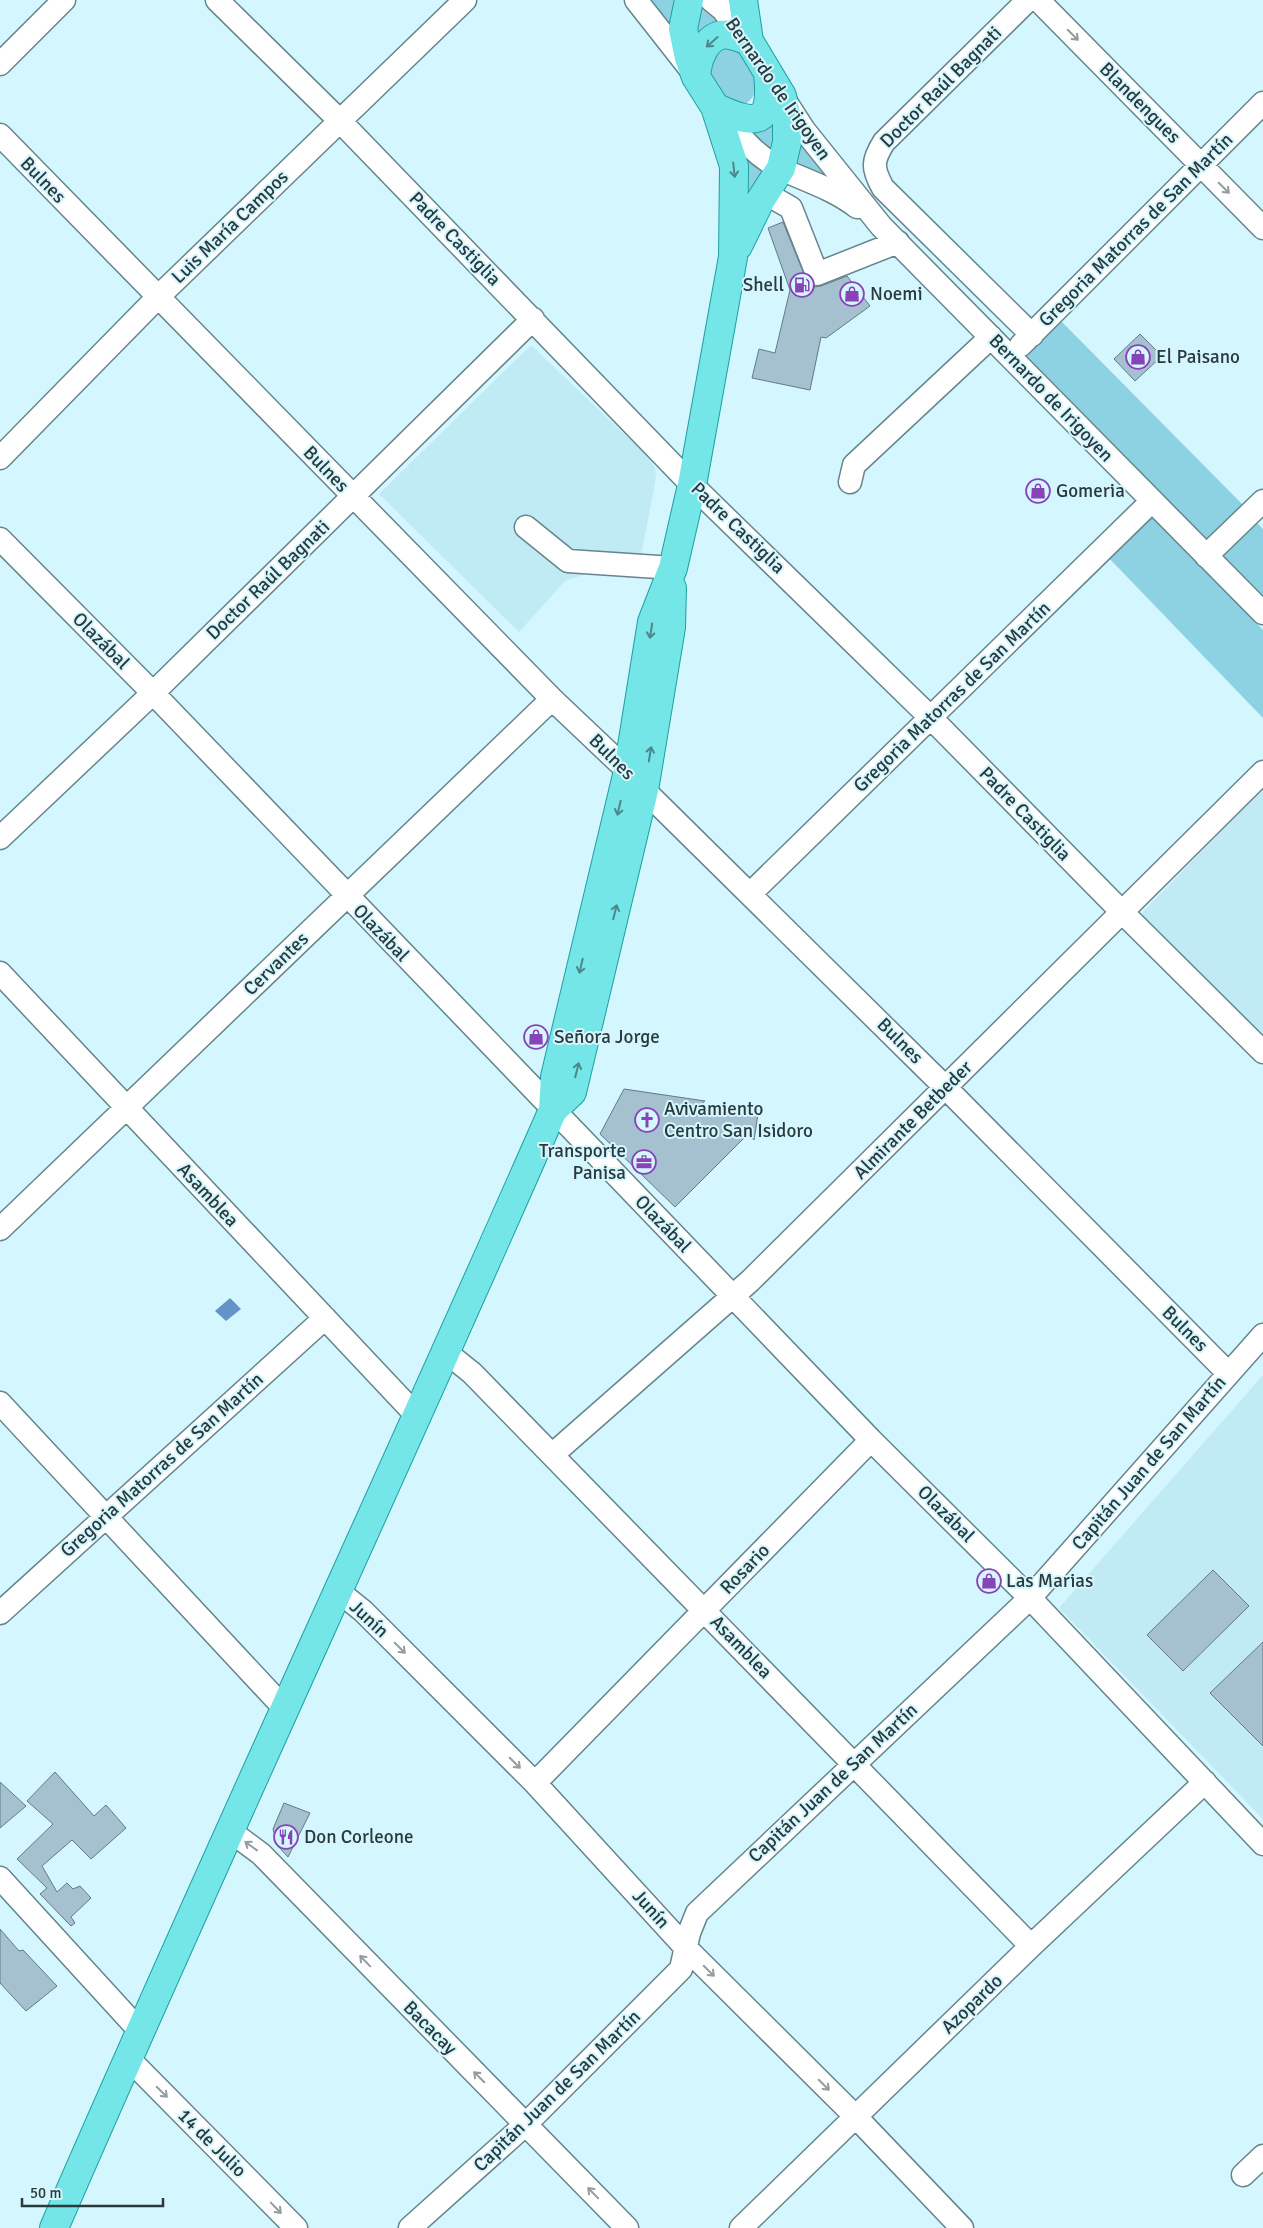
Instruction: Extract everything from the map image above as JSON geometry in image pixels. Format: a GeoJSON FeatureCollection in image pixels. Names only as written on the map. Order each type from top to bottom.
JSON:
{"type":"FeatureCollection","features":[{"type":"Feature","properties":{"kind":"main road"},"geometry":{"type":"LineString","coordinates":[[689,0],[683,29],[684,40],[696,77]]}},
{"type":"Feature","properties":{"kind":"main road"},"geometry":{"type":"LineString","coordinates":[[696,77],[697,66],[709,42],[720,35],[732,36],[748,41],[743,0]]}},
{"type":"Feature","properties":{"kind":"main road","name":"Bernardo de Irigoyen"},"geometry":{"type":"LineString","coordinates":[[748,41],[782,96]]}},
{"type":"Feature","properties":{"kind":"main road"},"geometry":{"type":"LineString","coordinates":[[715,107],[738,118],[753,119],[762,116],[768,106],[770,93],[768,73]]}},
{"type":"Feature","properties":{"kind":"main road","name":"Bernardo de Irigoyen"},"geometry":{"type":"LineString","coordinates":[[696,77],[715,107]]}},
{"type":"Feature","properties":{"kind":"main road"},"geometry":{"type":"LineString","coordinates":[[733,257],[765,193],[780,168],[787,142],[787,119],[782,96]]}},
{"type":"Feature","properties":{"kind":"main road"},"geometry":{"type":"LineString","coordinates":[[54,2228],[139,2030],[447,1352],[553,1110],[555,1077],[636,780],[652,622],[673,568],[692,484],[733,257],[734,166],[715,107]]}},
{"type":"Feature","properties":{"kind":"street"},"geometry":{"type":"LineString","coordinates":[[0,64],[64,0]]}},
{"type":"Feature","properties":{"kind":"street","name":"Padre Castiglia"},"geometry":{"type":"LineString","coordinates":[[217,0],[339,120],[692,484],[931,718],[1263,1052]]}},
{"type":"Feature","properties":{"kind":"street","name":"Luis María Campos"},"geometry":{"type":"LineString","coordinates":[[0,458],[158,297],[465,0]]}},
{"type":"Feature","properties":{"kind":"street","name":"Bernardo de Irigoyen"},"geometry":{"type":"LineString","coordinates":[[636,0],[696,77]]}},
{"type":"Feature","properties":{"kind":"street","name":"Bernardo de Irigoyen"},"geometry":{"type":"LineString","coordinates":[[711,0],[722,9],[748,41]]}},
{"type":"Feature","properties":{"kind":"street","name":"Doctor Raúl Bagnati"},"geometry":{"type":"LineString","coordinates":[[877,153],[884,142],[1028,0]]}},
{"type":"Feature","properties":{"kind":"street","name":"Blandengues"},"geometry":{"type":"LineString","coordinates":[[1038,0],[1263,228]]}},
{"type":"Feature","properties":{"kind":"street","name":"Bernardo de Irigoyen"},"geometry":{"type":"LineString","coordinates":[[782,96],[804,130],[881,226]]}},
{"type":"Feature","properties":{"kind":"street","name":"Gregoria Matorras de San Martín"},"geometry":{"type":"LineString","coordinates":[[1010,357],[1200,164],[1263,103]]}},
{"type":"Feature","properties":{"kind":"street","name":"Bernardo de Irigoyen"},"geometry":{"type":"LineString","coordinates":[[715,107],[747,144],[763,158],[780,168],[834,191],[881,226],[1263,613]]}},
{"type":"Feature","properties":{"kind":"street","name":"Bulnes"},"geometry":{"type":"LineString","coordinates":[[0,135],[552,699],[751,893],[1228,1373]]}},
{"type":"Feature","properties":{"kind":"street","name":"Bernardo de Irigoyen"},"geometry":{"type":"LineString","coordinates":[[877,153],[874,164],[877,177],[883,188],[1032,335]]}},
{"type":"Feature","properties":{"kind":"street"},"geometry":{"type":"LineString","coordinates":[[765,193],[791,208],[817,274],[898,242]]}},
{"type":"Feature","properties":{"kind":"street","name":"Doctor Raúl Bagnati"},"geometry":{"type":"LineString","coordinates":[[0,838],[153,693],[533,319]]}},
{"type":"Feature","properties":{"kind":"street"},"geometry":{"type":"LineString","coordinates":[[850,482],[854,465],[991,337]]}},
{"type":"Feature","properties":{"kind":"street","name":"Gregoria Matorras de San Martín"},"geometry":{"type":"LineString","coordinates":[[751,893],[1152,501]]}},
{"type":"Feature","properties":{"kind":"street"},"geometry":{"type":"LineString","coordinates":[[1206,556],[1263,501]]}},
{"type":"Feature","properties":{"kind":"street"},"geometry":{"type":"LineString","coordinates":[[526,527],[568,561],[673,568]]}},
{"type":"Feature","properties":{"kind":"street","name":"Olazábal"},"geometry":{"type":"LineString","coordinates":[[0,539],[153,693],[346,896],[871,1440],[1030,1598],[1263,1844]]}},
{"type":"Feature","properties":{"kind":"street","name":"Cervantes"},"geometry":{"type":"LineString","coordinates":[[0,1229],[552,699]]}},
{"type":"Feature","properties":{"kind":"street","name":"Almirante Betbeder"},"geometry":{"type":"LineString","coordinates":[[552,1455],[750,1281],[1263,772]]}},
{"type":"Feature","properties":{"kind":"street","name":"Asamblea"},"geometry":{"type":"LineString","coordinates":[[0,974],[417,1416]]}},
{"type":"Feature","properties":{"kind":"street","name":"Gregoria Matorras de San Martín"},"geometry":{"type":"LineString","coordinates":[[0,1613],[325,1318]]}},
{"type":"Feature","properties":{"kind":"street","name":"Capitán Juan de San Martín"},"geometry":{"type":"LineString","coordinates":[[410,2228],[526,2124],[655,1997],[681,1969],[697,1913],[1030,1598],[1263,1335]]}},
{"type":"Feature","properties":{"kind":"street","name":"Asamblea"},"geometry":{"type":"LineString","coordinates":[[447,1352],[472,1373],[1031,1946]]}},
{"type":"Feature","properties":{"kind":"street"},"geometry":{"type":"LineString","coordinates":[[0,1403],[285,1710]]}},
{"type":"Feature","properties":{"kind":"street","name":"Rosario"},"geometry":{"type":"LineString","coordinates":[[535,1783],[871,1440]]}},
{"type":"Feature","properties":{"kind":"street","name":"Junín"},"geometry":{"type":"LineString","coordinates":[[338,1591],[363,1611],[535,1783],[686,1948],[855,2116],[962,2228]]}},
{"type":"Feature","properties":{"kind":"street","name":"Azopardo"},"geometry":{"type":"LineString","coordinates":[[741,2228],[1031,1946],[1205,1782]]}},
{"type":"Feature","properties":{"kind":"street","name":"Bacacay"},"geometry":{"type":"LineString","coordinates":[[230,1831],[262,1854],[627,2228]]}},
{"type":"Feature","properties":{"kind":"street"},"geometry":{"type":"LineString","coordinates":[[0,1878],[139,2030]]}},
{"type":"Feature","properties":{"kind":"street","name":"14 de Julio"},"geometry":{"type":"LineString","coordinates":[[128,2058],[296,2228]]}},
{"type":"Feature","properties":{"kind":"street"},"geometry":{"type":"LineString","coordinates":[[1243,2175],[1263,2156]]}},
{"type":"Feature","properties":{"kind":"shaded area"},"geometry":{"type":"Polygon","coordinates":[[[646,0],[681,0],[676,37],[646,0]]]}},
{"type":"Feature","properties":{"kind":"shaded area"},"geometry":{"type":"Polygon","coordinates":[[[699,7],[722,25],[695,43],[699,7]]]}},
{"type":"Feature","properties":{"kind":"shaded area"},"geometry":{"type":"Polygon","coordinates":[[[733,45],[747,59],[756,77],[754,94],[749,101],[739,107],[718,93],[708,70],[719,47],[733,45]]]}},
{"type":"Feature","properties":{"kind":"shaded area"},"geometry":{"type":"Polygon","coordinates":[[[776,114],[780,144],[772,151],[744,129],[776,114]]]}},
{"type":"Feature","properties":{"kind":"shaded area"},"geometry":{"type":"Polygon","coordinates":[[[796,133],[833,178],[792,161],[796,133]]]}},
{"type":"Feature","properties":{"kind":"shaded area"},"geometry":{"type":"Polygon","coordinates":[[[741,150],[768,171],[741,222],[741,150]]]}},
{"type":"Feature","properties":{"kind":"shaded area"},"geometry":{"type":"Polygon","coordinates":[[[1061,321],[1243,505],[1206,541],[1024,358],[1061,321]]]}},
{"type":"Feature","properties":{"kind":"shaded area"},"geometry":{"type":"Polygon","coordinates":[[[531,345],[644,453],[655,468],[656,478],[641,555],[565,581],[519,632],[379,494],[531,345]]]}},
{"type":"Feature","properties":{"kind":"shaded area"},"geometry":{"type":"Polygon","coordinates":[[[1150,513],[1263,630],[1263,718],[1106,555],[1150,513]]]}},
{"type":"Feature","properties":{"kind":"shaded area"},"geometry":{"type":"Polygon","coordinates":[[[1254,520],[1263,529],[1263,601],[1218,556],[1254,520]]]}},
{"type":"Feature","properties":{"kind":"shaded area"},"geometry":{"type":"Polygon","coordinates":[[[1263,788],[1263,1037],[1140,915],[1263,788]]]}},
{"type":"Feature","properties":{"kind":"shaded area"},"geometry":{"type":"Polygon","coordinates":[[[230,1298],[241,1309],[226,1321],[215,1311],[230,1298]]]}},
{"type":"Feature","properties":{"kind":"shaded area"},"geometry":{"type":"Polygon","coordinates":[[[1263,1375],[1263,1819],[1059,1608],[1263,1375]]]}},
{"type":"Feature","properties":{"kind":"building"},"geometry":{"type":"Polygon","coordinates":[[[783,222],[808,284],[815,287],[821,286],[847,276],[870,306],[826,338],[821,337],[810,390],[752,378],[759,349],[775,353],[790,290],[768,228],[783,222]]]}},
{"type":"Feature","properties":{"kind":"building","name":"El Paisano"},"geometry":{"type":"Polygon","coordinates":[[[1140,334],[1162,356],[1135,381],[1114,359],[1140,334]]]}},
{"type":"Feature","properties":{"kind":"building"},"geometry":{"type":"Polygon","coordinates":[[[624,1089],[705,1101],[699,1106],[758,1114],[754,1140],[748,1134],[675,1207],[600,1134],[624,1089]]]}},
{"type":"Feature","properties":{"kind":"building"},"geometry":{"type":"Polygon","coordinates":[[[1213,1570],[1249,1606],[1183,1671],[1147,1635],[1213,1570]]]}},
{"type":"Feature","properties":{"kind":"building"},"geometry":{"type":"Polygon","coordinates":[[[1263,1642],[1263,1746],[1210,1693],[1263,1642]]]}},
{"type":"Feature","properties":{"kind":"building"},"geometry":{"type":"Polygon","coordinates":[[[55,1772],[94,1816],[106,1805],[126,1828],[91,1859],[72,1840],[42,1866],[57,1892],[67,1883],[73,1889],[80,1886],[91,1898],[71,1917],[75,1923],[71,1926],[40,1894],[47,1888],[17,1859],[53,1824],[27,1801],[55,1772]]]}},
{"type":"Feature","properties":{"kind":"building"},"geometry":{"type":"Polygon","coordinates":[[[0,1782],[26,1806],[0,1828],[0,1782]]]}},
{"type":"Feature","properties":{"kind":"building","name":"Don Corleone"},"geometry":{"type":"Polygon","coordinates":[[[284,1803],[310,1813],[288,1857],[277,1845],[273,1829],[284,1803]]]}},
{"type":"Feature","properties":{"kind":"building"},"geometry":{"type":"Polygon","coordinates":[[[0,1929],[19,1951],[23,1950],[57,1986],[26,2011],[0,1983],[0,1929]]]}},
{"type":"Feature","properties":{"kind":"place","name":"Shell"},"geometry":{"type":"Point","coordinates":[802,285]}},
{"type":"Feature","properties":{"kind":"place","name":"Noemi"},"geometry":{"type":"Point","coordinates":[852,294]}},
{"type":"Feature","properties":{"kind":"place","name":"El Paisano"},"geometry":{"type":"Point","coordinates":[1138,357]}},
{"type":"Feature","properties":{"kind":"place","name":"Gomeria"},"geometry":{"type":"Point","coordinates":[1038,491]}},
{"type":"Feature","properties":{"kind":"place","name":"Señora Jorge"},"geometry":{"type":"Point","coordinates":[536,1037]}},
{"type":"Feature","properties":{"kind":"place","name":"Avivamiento Centro San Isidoro"},"geometry":{"type":"Point","coordinates":[647,1120]}},
{"type":"Feature","properties":{"kind":"place","name":"Transporte Panisa"},"geometry":{"type":"Point","coordinates":[644,1162]}},
{"type":"Feature","properties":{"kind":"place","name":"Las Marias"},"geometry":{"type":"Point","coordinates":[989,1581]}},
{"type":"Feature","properties":{"kind":"place","name":"Don Corleone"},"geometry":{"type":"Point","coordinates":[286,1837]}}]}
